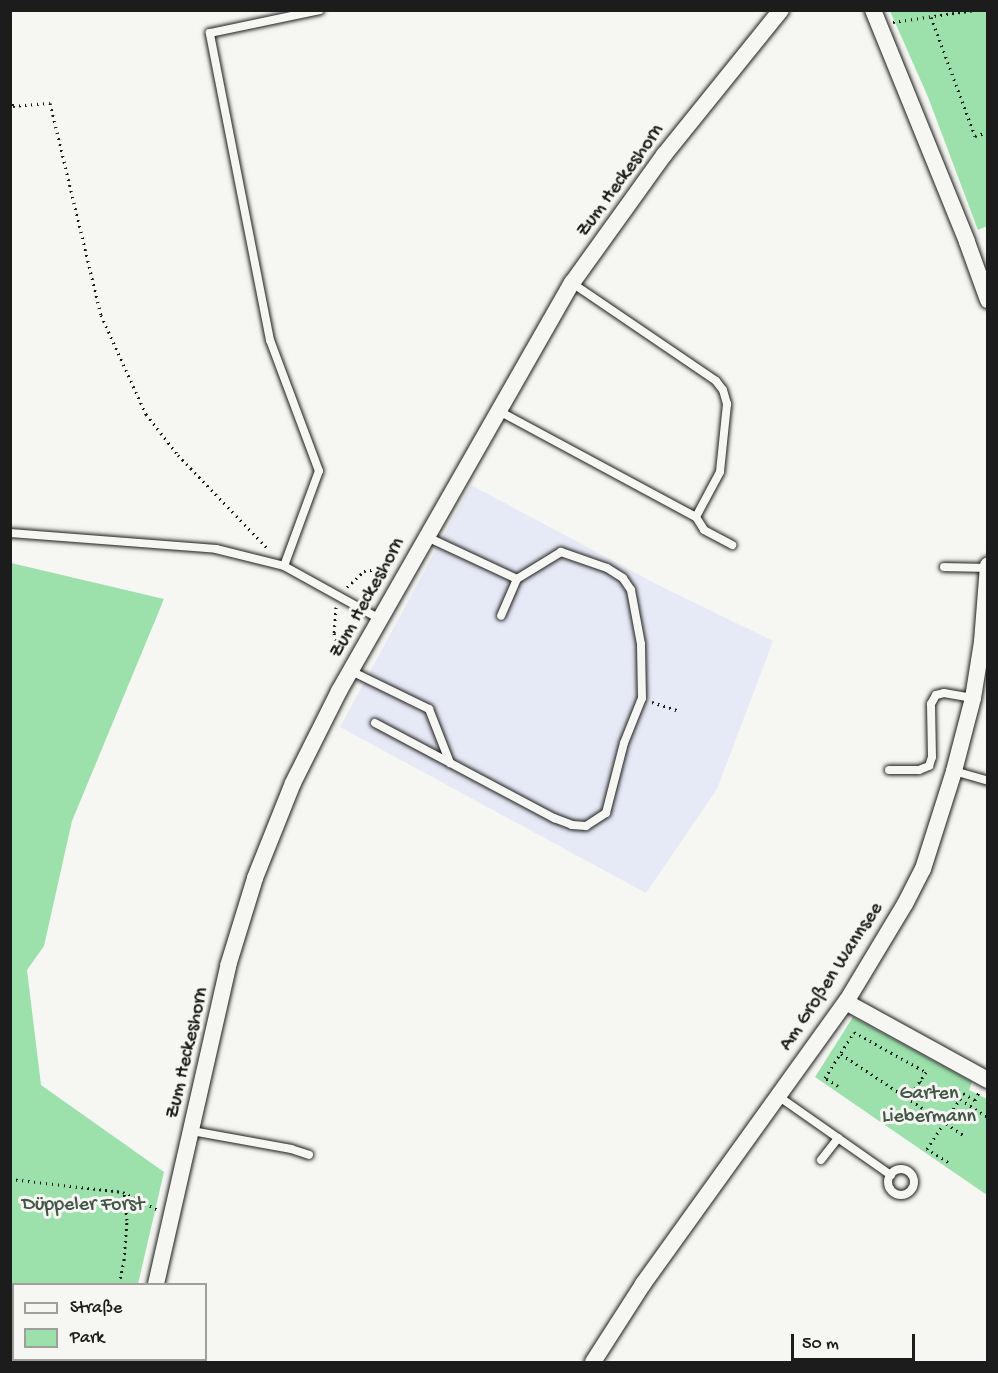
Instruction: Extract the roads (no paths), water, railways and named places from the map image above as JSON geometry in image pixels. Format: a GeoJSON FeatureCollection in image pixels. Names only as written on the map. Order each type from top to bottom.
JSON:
{"type":"FeatureCollection","features":[{"type":"Feature","properties":{"kind":"street","name":"Zum Heckeshorn"},"geometry":{"type":"LineString","coordinates":[[156,1283],[228,966],[255,878],[293,783],[349,674],[497,410],[572,283],[664,155],[781,10]]}},
{"type":"Feature","properties":{"kind":"street"},"geometry":{"type":"LineString","coordinates":[[873,10],[963,232],[987,300]]}},
{"type":"Feature","properties":{"kind":"street","name":"Am Großen Wannsee"},"geometry":{"type":"LineString","coordinates":[[593,1362],[643,1284],[846,1002],[905,904],[923,869],[954,771],[973,698],[982,642],[987,566]]}},
{"type":"Feature","properties":{"kind":"street"},"geometry":{"type":"LineString","coordinates":[[846,1002],[986,1080]]}},
{"type":"Feature","properties":{"kind":"lane"},"geometry":{"type":"LineString","coordinates":[[284,566],[319,471],[270,340],[210,33],[320,10]]}},
{"type":"Feature","properties":{"kind":"lane"},"geometry":{"type":"LineString","coordinates":[[572,283],[716,381],[723,390],[727,404],[720,472],[696,517]]}},
{"type":"Feature","properties":{"kind":"lane"},"geometry":{"type":"LineString","coordinates":[[497,410],[696,517],[704,530],[732,545]]}},
{"type":"Feature","properties":{"kind":"lane"},"geometry":{"type":"LineString","coordinates":[[10,533],[216,549],[284,566],[380,620]]}},
{"type":"Feature","properties":{"kind":"lane"},"geometry":{"type":"LineString","coordinates":[[427,537],[517,579]]}},
{"type":"Feature","properties":{"kind":"lane"},"geometry":{"type":"LineString","coordinates":[[375,723],[554,818],[572,825],[586,826],[606,813],[624,743],[642,698],[641,644],[631,590],[623,578],[607,568],[561,552],[517,579],[501,616]]}},
{"type":"Feature","properties":{"kind":"lane"},"geometry":{"type":"LineString","coordinates":[[944,567],[987,566]]}},
{"type":"Feature","properties":{"kind":"lane"},"geometry":{"type":"LineString","coordinates":[[349,674],[429,709],[450,763]]}},
{"type":"Feature","properties":{"kind":"lane"},"geometry":{"type":"LineString","coordinates":[[889,770],[919,770],[929,766],[932,757],[931,704],[936,695],[944,693],[973,698]]}},
{"type":"Feature","properties":{"kind":"lane"},"geometry":{"type":"LineString","coordinates":[[954,771],[987,781]]}},
{"type":"Feature","properties":{"kind":"lane"},"geometry":{"type":"LineString","coordinates":[[778,1096],[891,1175]]}},
{"type":"Feature","properties":{"kind":"lane"},"geometry":{"type":"LineString","coordinates":[[192,1131],[291,1149],[309,1155]]}},
{"type":"Feature","properties":{"kind":"lane"},"geometry":{"type":"LineString","coordinates":[[821,1160],[838,1138]]}},
{"type":"Feature","properties":{"kind":"park label","name":"Garten Liebermann"},"geometry":{"type":"Point","coordinates":[929,1106]}},
{"type":"Feature","properties":{"kind":"park label","name":"Düppeler Forst"},"geometry":{"type":"Point","coordinates":[83,1205]}}]}
